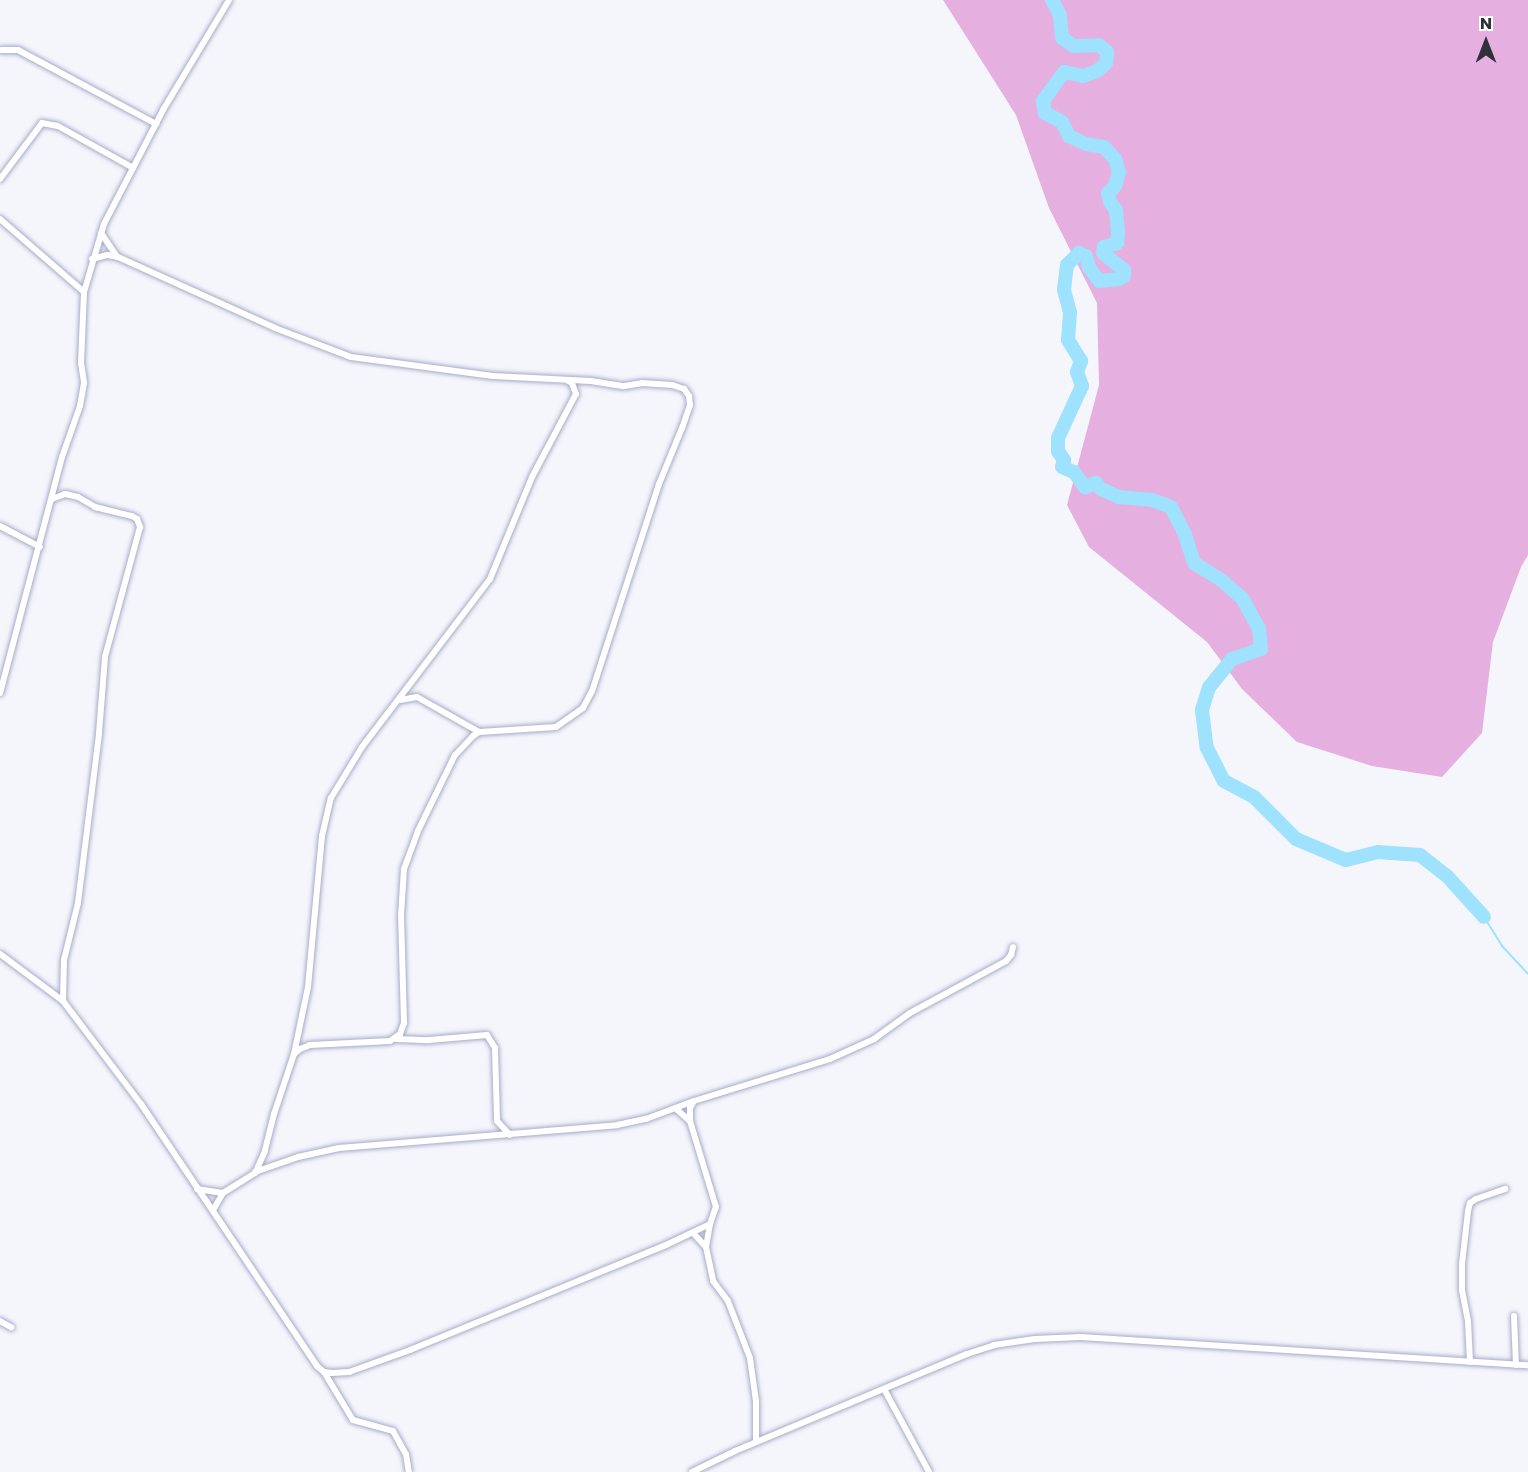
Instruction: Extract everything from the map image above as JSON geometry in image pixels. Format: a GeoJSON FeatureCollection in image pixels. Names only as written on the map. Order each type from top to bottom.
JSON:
{"type":"FeatureCollection","features":[{"type":"Feature","properties":{"kind":"street"},"geometry":{"type":"LineString","coordinates":[[0,693],[62,457],[80,405],[84,383],[81,363],[84,292],[92,259],[101,233],[156,124],[229,0]]}},
{"type":"Feature","properties":{"kind":"street"},"geometry":{"type":"LineString","coordinates":[[0,50],[18,50],[156,124]]}},
{"type":"Feature","properties":{"kind":"street"},"geometry":{"type":"LineString","coordinates":[[0,179],[42,123],[58,126],[133,168]]}},
{"type":"Feature","properties":{"kind":"street"},"geometry":{"type":"LineString","coordinates":[[0,219],[84,292]]}},
{"type":"Feature","properties":{"kind":"street"},"geometry":{"type":"LineString","coordinates":[[101,233],[117,257]]}},
{"type":"Feature","properties":{"kind":"street"},"geometry":{"type":"LineString","coordinates":[[92,259],[107,255],[117,257],[275,328],[351,357],[412,364],[441,371],[624,386],[642,383],[672,385],[684,389],[689,396],[690,405],[658,484],[592,692],[584,708],[556,727],[479,732],[465,742],[455,755],[418,831],[404,869],[401,915],[404,1023],[411,1041]]}},
{"type":"Feature","properties":{"kind":"street"},"geometry":{"type":"LineString","coordinates":[[255,1173],[265,1151],[274,1114],[294,1054],[308,987],[322,836],[332,798],[347,768],[490,579],[532,477],[576,394],[572,383],[564,380]]}},
{"type":"Feature","properties":{"kind":"street"},"geometry":{"type":"LineString","coordinates":[[52,499],[66,494],[78,497],[95,507],[132,516],[137,519],[140,526],[105,657],[99,734],[78,903],[64,960],[63,1001]]}},
{"type":"Feature","properties":{"kind":"street"},"geometry":{"type":"LineString","coordinates":[[0,526],[40,547]]}},
{"type":"Feature","properties":{"kind":"street"},"geometry":{"type":"LineString","coordinates":[[398,700],[407,697],[417,698],[479,732]]}},
{"type":"Feature","properties":{"kind":"street"},"geometry":{"type":"LineString","coordinates":[[213,1210],[223,1193],[255,1173],[298,1157],[339,1148],[616,1125],[646,1119],[694,1101],[830,1059],[874,1039],[910,1013],[1006,961],[1011,956],[1013,947]]}},
{"type":"Feature","properties":{"kind":"street"},"geometry":{"type":"LineString","coordinates":[[0,954],[63,1001],[141,1104],[317,1366],[324,1372],[353,1420],[393,1431],[406,1454],[409,1472]]}},
{"type":"Feature","properties":{"kind":"street"},"geometry":{"type":"LineString","coordinates":[[396,1039],[404,1023]]}},
{"type":"Feature","properties":{"kind":"street"},"geometry":{"type":"LineString","coordinates":[[294,1054],[310,1045],[487,1035],[495,1048],[497,1121],[490,1135]]}},
{"type":"Feature","properties":{"kind":"street"},"geometry":{"type":"LineString","coordinates":[[694,1101],[690,1108],[690,1121],[716,1207],[706,1247],[713,1281],[728,1301],[750,1358],[756,1401],[756,1442]]}},
{"type":"Feature","properties":{"kind":"street"},"geometry":{"type":"LineString","coordinates":[[675,1108],[690,1121]]}},
{"type":"Feature","properties":{"kind":"street"},"geometry":{"type":"LineString","coordinates":[[497,1121],[510,1135]]}},
{"type":"Feature","properties":{"kind":"street"},"geometry":{"type":"LineString","coordinates":[[197,1189],[223,1193]]}},
{"type":"Feature","properties":{"kind":"street"},"geometry":{"type":"LineString","coordinates":[[1470,1362],[1468,1321],[1462,1290],[1462,1264],[1468,1211],[1470,1203],[1476,1199],[1505,1189]]}},
{"type":"Feature","properties":{"kind":"street"},"geometry":{"type":"LineString","coordinates":[[324,1372],[350,1372],[410,1350],[710,1224]]}},
{"type":"Feature","properties":{"kind":"street"},"geometry":{"type":"LineString","coordinates":[[693,1233],[706,1247]]}},
{"type":"Feature","properties":{"kind":"street"},"geometry":{"type":"LineString","coordinates":[[1514,1316],[1516,1365]]}},
{"type":"Feature","properties":{"kind":"street"},"geometry":{"type":"LineString","coordinates":[[0,1321],[11,1327]]}},
{"type":"Feature","properties":{"kind":"street"},"geometry":{"type":"LineString","coordinates":[[692,1472],[756,1442],[994,1345],[1080,1337],[1528,1365]]}},
{"type":"Feature","properties":{"kind":"street"},"geometry":{"type":"LineString","coordinates":[[884,1389],[929,1472]]}},
{"type":"Feature","properties":{"kind":"shaded area"},"geometry":{"type":"Polygon","coordinates":[[[943,0],[1528,0],[1528,555],[1521,567],[1493,642],[1482,733],[1442,777],[1372,766],[1297,742],[1242,689],[1207,642],[1089,547],[1067,505],[1099,385],[1097,303],[1049,208],[1016,115],[943,0]]]}},
{"type":"Feature","properties":{"kind":"waterway"},"geometry":{"type":"LineString","coordinates":[[1052,0],[1060,15],[1062,38],[1074,46],[1099,45],[1107,52],[1106,63],[1097,71],[1083,76],[1064,72],[1043,101],[1045,113],[1062,122],[1069,136],[1086,144],[1104,147],[1115,159],[1119,172],[1115,186],[1108,193],[1110,202],[1116,210],[1117,243],[1104,247],[1103,253],[1124,270],[1124,276],[1119,279],[1099,281],[1089,267],[1086,256],[1079,253],[1067,265],[1064,290],[1070,312],[1068,340],[1081,361],[1077,372],[1082,386],[1058,438],[1058,451],[1064,460],[1062,467],[1074,472],[1085,487],[1096,483],[1101,489],[1119,497],[1152,500],[1171,507],[1185,535],[1194,563],[1220,579],[1242,598],[1259,629],[1261,649],[1232,659],[1209,687],[1202,710],[1207,748],[1224,781],[1254,797],[1296,839],[1346,860],[1378,852],[1420,855],[1447,876],[1484,917]]}},
{"type":"Feature","properties":{"kind":"waterway"},"geometry":{"type":"LineString","coordinates":[[1484,917],[1502,946],[1528,974]]}}]}
